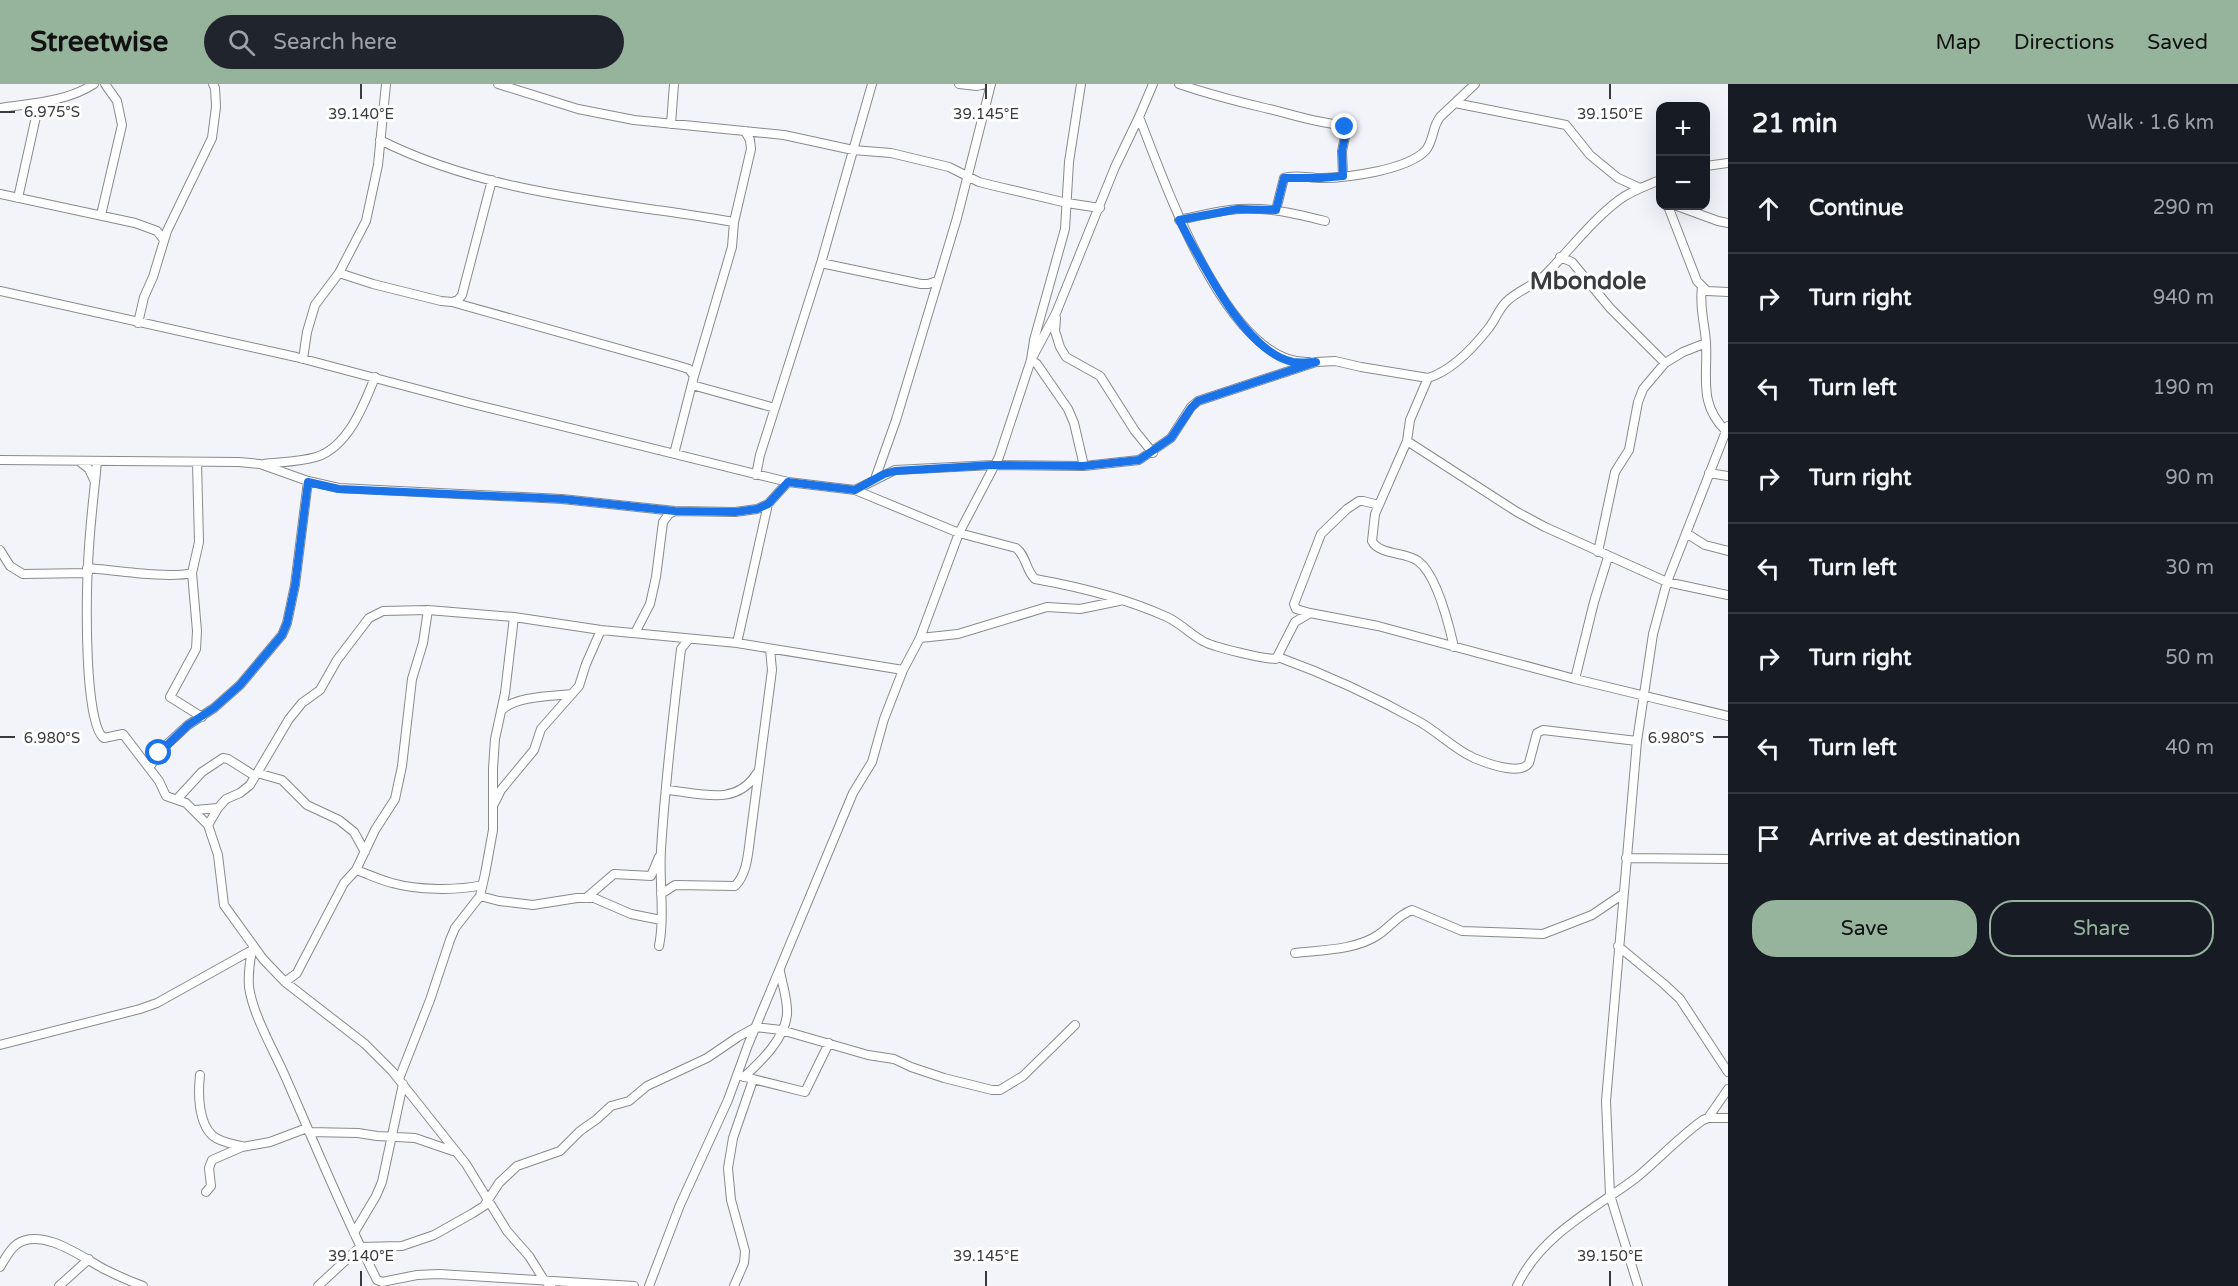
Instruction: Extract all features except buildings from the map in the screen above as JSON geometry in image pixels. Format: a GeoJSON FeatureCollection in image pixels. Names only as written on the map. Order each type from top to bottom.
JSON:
{"type":"FeatureCollection","features":[{"type":"Feature","properties":{"kind":"street"},"geometry":{"type":"LineString","coordinates":[[0,108],[52,101],[85,90],[94,84]]}},
{"type":"Feature","properties":{"kind":"street"},"geometry":{"type":"LineString","coordinates":[[101,215],[122,125],[117,101],[105,84]]}},
{"type":"Feature","properties":{"kind":"street"},"geometry":{"type":"LineString","coordinates":[[138,323],[144,297],[172,220],[212,138],[216,107],[213,84]]}},
{"type":"Feature","properties":{"kind":"street"},"geometry":{"type":"LineString","coordinates":[[303,359],[307,332],[315,305],[339,273],[366,221],[378,165],[386,84]]}},
{"type":"Feature","properties":{"kind":"street"},"geometry":{"type":"LineString","coordinates":[[498,84],[578,109],[634,120],[746,130],[804,138],[853,150],[891,153],[949,167],[995,186],[1067,203],[1100,208]]}},
{"type":"Feature","properties":{"kind":"street"},"geometry":{"type":"LineString","coordinates":[[671,124],[674,84]]}},
{"type":"Feature","properties":{"kind":"street"},"geometry":{"type":"LineString","coordinates":[[959,84],[977,86],[985,84]]}},
{"type":"Feature","properties":{"kind":"street"},"geometry":{"type":"LineString","coordinates":[[875,479],[896,420],[969,177],[991,84]]}},
{"type":"Feature","properties":{"kind":"street"},"geometry":{"type":"LineString","coordinates":[[649,1286],[680,1205],[741,1076],[756,1027],[853,793],[872,762],[884,719],[903,670],[920,638],[959,532],[999,457],[1031,360],[1065,229],[1069,162],[1081,84]]}},
{"type":"Feature","properties":{"kind":"street"},"geometry":{"type":"LineString","coordinates":[[1031,360],[1056,314],[1115,167],[1140,117],[1153,84]]}},
{"type":"Feature","properties":{"kind":"street"},"geometry":{"type":"LineString","coordinates":[[1179,84],[1208,95],[1266,108],[1297,118],[1342,125],[1346,132],[1342,151],[1343,176]]}},
{"type":"Feature","properties":{"kind":"street"},"geometry":{"type":"LineString","coordinates":[[1276,210],[1284,178],[1343,176],[1381,170],[1417,158],[1429,146],[1435,123],[1475,84]]}},
{"type":"Feature","properties":{"kind":"street"},"geometry":{"type":"LineString","coordinates":[[756,475],[821,263],[872,85]]}},
{"type":"Feature","properties":{"kind":"street"},"geometry":{"type":"LineString","coordinates":[[18,198],[39,103]]}},
{"type":"Feature","properties":{"kind":"street"},"geometry":{"type":"LineString","coordinates":[[1455,103],[1566,125],[1590,155],[1618,178],[1640,188]]}},
{"type":"Feature","properties":{"kind":"street"},"geometry":{"type":"LineString","coordinates":[[1140,117],[1179,220],[1226,304],[1267,349],[1293,362],[1335,361],[1361,368],[1428,378],[1444,370],[1471,348],[1489,327],[1504,303],[1542,278],[1560,257],[1619,200],[1640,188],[1656,183]]}},
{"type":"Feature","properties":{"kind":"street"},"geometry":{"type":"LineString","coordinates":[[674,454],[732,247],[734,222],[751,149],[746,130]]}},
{"type":"Feature","properties":{"kind":"street"},"geometry":{"type":"LineString","coordinates":[[380,140],[394,148],[492,180],[546,192],[734,222]]}},
{"type":"Feature","properties":{"kind":"street"},"geometry":{"type":"LineString","coordinates":[[1710,165],[1728,163]]}},
{"type":"Feature","properties":{"kind":"street"},"geometry":{"type":"LineString","coordinates":[[452,302],[458,300],[462,295],[492,180]]}},
{"type":"Feature","properties":{"kind":"street"},"geometry":{"type":"LineString","coordinates":[[0,194],[150,227],[163,227],[172,220]]}},
{"type":"Feature","properties":{"kind":"street"},"geometry":{"type":"LineString","coordinates":[[1179,220],[1238,209],[1276,210],[1325,221]]}},
{"type":"Feature","properties":{"kind":"street"},"geometry":{"type":"LineString","coordinates":[[1670,210],[1697,281],[1702,287],[1713,292],[1728,292]]}},
{"type":"Feature","properties":{"kind":"street"},"geometry":{"type":"LineString","coordinates":[[1688,210],[1728,223]]}},
{"type":"Feature","properties":{"kind":"street"},"geometry":{"type":"LineString","coordinates":[[150,227],[161,234],[164,240]]}},
{"type":"Feature","properties":{"kind":"street"},"geometry":{"type":"LineString","coordinates":[[1560,257],[1572,262],[1610,308],[1665,363]]}},
{"type":"Feature","properties":{"kind":"street"},"geometry":{"type":"LineString","coordinates":[[821,263],[921,284],[937,281]]}},
{"type":"Feature","properties":{"kind":"street"},"geometry":{"type":"LineString","coordinates":[[339,273],[416,296],[452,302],[676,365],[689,369],[694,376]]}},
{"type":"Feature","properties":{"kind":"street"},"geometry":{"type":"LineString","coordinates":[[1638,1286],[1610,1195],[1606,1101],[1637,741],[1653,634],[1667,582],[1709,473],[1725,440],[1727,429],[1718,424],[1708,401],[1704,381],[1706,343],[1701,307],[1702,287]]}},
{"type":"Feature","properties":{"kind":"street"},"geometry":{"type":"LineString","coordinates":[[0,291],[303,359],[756,475],[788,482],[855,490],[959,532],[1016,548],[1020,551],[1035,579],[1066,585],[1169,618],[1206,643],[1273,659],[1278,657],[1326,675],[1435,731],[1472,757],[1505,768],[1526,767],[1535,737],[1543,730],[1637,741]]}},
{"type":"Feature","properties":{"kind":"street"},"geometry":{"type":"LineString","coordinates":[[1056,314],[1055,332],[1066,357],[1100,376],[1135,432],[1153,453]]}},
{"type":"Feature","properties":{"kind":"street"},"geometry":{"type":"LineString","coordinates":[[1598,552],[1616,472],[1629,450],[1638,402],[1650,379],[1665,363],[1683,352],[1706,343]]}},
{"type":"Feature","properties":{"kind":"street"},"geometry":{"type":"LineString","coordinates":[[1031,360],[1037,364],[1068,409],[1074,423],[1083,466]]}},
{"type":"Feature","properties":{"kind":"street"},"geometry":{"type":"LineString","coordinates":[[855,490],[895,471],[993,465],[1083,466],[1133,462],[1153,453],[1171,438],[1198,401],[1316,362]]}},
{"type":"Feature","properties":{"kind":"street"},"geometry":{"type":"LineString","coordinates":[[0,460],[260,464],[314,458],[330,450],[354,421],[375,377]]}},
{"type":"Feature","properties":{"kind":"street"},"geometry":{"type":"LineString","coordinates":[[1428,378],[1410,420],[1407,441],[1373,522],[1374,544],[1414,558],[1424,567],[1440,598],[1454,647]]}},
{"type":"Feature","properties":{"kind":"street"},"geometry":{"type":"LineString","coordinates":[[692,385],[775,408]]}},
{"type":"Feature","properties":{"kind":"street"},"geometry":{"type":"LineString","coordinates":[[1407,441],[1517,512],[1608,557],[1667,582],[1728,595]]}},
{"type":"Feature","properties":{"kind":"street"},"geometry":{"type":"LineString","coordinates":[[77,461],[89,469],[95,482]]}},
{"type":"Feature","properties":{"kind":"street"},"geometry":{"type":"LineString","coordinates":[[97,461],[88,571],[89,690],[94,720],[102,737],[123,734],[150,768],[166,796],[177,799],[195,810],[208,825],[218,855],[224,904],[252,948],[293,989],[365,1044],[401,1082],[466,1164],[507,1231],[551,1286]]}},
{"type":"Feature","properties":{"kind":"street"},"geometry":{"type":"LineString","coordinates":[[197,462],[199,542],[192,573],[197,631],[196,648],[170,697],[202,717]]}},
{"type":"Feature","properties":{"kind":"street"},"geometry":{"type":"LineString","coordinates":[[260,464],[308,482],[339,489],[562,499],[675,511],[735,512],[757,509],[768,504],[788,482]]}},
{"type":"Feature","properties":{"kind":"street"},"geometry":{"type":"LineString","coordinates":[[1709,473],[1728,476]]}},
{"type":"Feature","properties":{"kind":"street"},"geometry":{"type":"LineString","coordinates":[[150,768],[162,749],[188,725],[202,717],[240,685],[285,629],[295,585],[308,482]]}},
{"type":"Feature","properties":{"kind":"street"},"geometry":{"type":"LineString","coordinates":[[1379,505],[1359,501],[1321,534],[1294,604],[1296,609],[1378,626],[1575,679],[1728,716]]}},
{"type":"Feature","properties":{"kind":"street"},"geometry":{"type":"LineString","coordinates":[[737,643],[768,504]]}},
{"type":"Feature","properties":{"kind":"street"},"geometry":{"type":"LineString","coordinates":[[635,633],[650,604],[664,518],[675,511]]}},
{"type":"Feature","properties":{"kind":"street"},"geometry":{"type":"LineString","coordinates":[[1686,533],[1705,545],[1728,552]]}},
{"type":"Feature","properties":{"kind":"street"},"geometry":{"type":"LineString","coordinates":[[0,550],[10,566],[22,574],[88,571],[186,575],[192,573]]}},
{"type":"Feature","properties":{"kind":"street"},"geometry":{"type":"LineString","coordinates":[[1575,679],[1608,557]]}},
{"type":"Feature","properties":{"kind":"street"},"geometry":{"type":"LineString","coordinates":[[920,638],[958,633],[1047,606],[1080,609],[1120,601]]}},
{"type":"Feature","properties":{"kind":"street"},"geometry":{"type":"LineString","coordinates":[[208,825],[226,799],[240,793],[256,774],[293,714],[306,699],[320,690],[337,660],[369,618],[383,611],[428,610],[514,617],[601,630],[737,643],[903,670]]}},
{"type":"Feature","properties":{"kind":"street"},"geometry":{"type":"LineString","coordinates":[[293,989],[297,974],[344,884],[356,870],[375,830],[395,799],[402,766],[412,679],[423,643],[428,610]]}},
{"type":"Feature","properties":{"kind":"street"},"geometry":{"type":"LineString","coordinates":[[1278,657],[1284,640],[1295,622],[1310,613]]}},
{"type":"Feature","properties":{"kind":"street"},"geometry":{"type":"LineString","coordinates":[[354,1233],[382,1182],[401,1082],[455,928],[480,896],[492,830],[492,769],[505,693],[514,617]]}},
{"type":"Feature","properties":{"kind":"street"},"geometry":{"type":"LineString","coordinates":[[643,619],[656,636]]}},
{"type":"Feature","properties":{"kind":"street"},"geometry":{"type":"LineString","coordinates":[[493,805],[501,790],[534,750],[542,729],[581,682],[601,630]]}},
{"type":"Feature","properties":{"kind":"street"},"geometry":{"type":"LineString","coordinates":[[675,637],[681,649]]}},
{"type":"Feature","properties":{"kind":"street"},"geometry":{"type":"LineString","coordinates":[[659,946],[662,933],[661,853],[681,649],[688,639]]}},
{"type":"Feature","properties":{"kind":"street"},"geometry":{"type":"LineString","coordinates":[[661,894],[675,885],[732,886],[738,883],[746,865],[772,670],[770,649]]}},
{"type":"Feature","properties":{"kind":"street"},"geometry":{"type":"LineString","coordinates":[[500,712],[505,706],[518,701],[572,694]]}},
{"type":"Feature","properties":{"kind":"street"},"geometry":{"type":"LineString","coordinates":[[177,799],[202,772],[223,758],[228,759],[256,774],[282,780],[307,805],[345,824],[356,835],[365,852]]}},
{"type":"Feature","properties":{"kind":"street"},"geometry":{"type":"LineString","coordinates":[[667,790],[731,795],[745,789],[758,771]]}},
{"type":"Feature","properties":{"kind":"street"},"geometry":{"type":"LineString","coordinates":[[195,810],[218,808]]}},
{"type":"Feature","properties":{"kind":"street"},"geometry":{"type":"LineString","coordinates":[[586,898],[614,874],[651,876],[661,853]]}},
{"type":"Feature","properties":{"kind":"street"},"geometry":{"type":"LineString","coordinates":[[1626,858],[1728,859]]}},
{"type":"Feature","properties":{"kind":"street"},"geometry":{"type":"LineString","coordinates":[[356,870],[406,886],[457,888],[482,885]]}},
{"type":"Feature","properties":{"kind":"street"},"geometry":{"type":"LineString","coordinates":[[1295,953],[1348,946],[1367,940],[1377,936],[1401,914],[1412,910],[1462,931],[1543,934],[1592,915],[1623,894]]}},
{"type":"Feature","properties":{"kind":"street"},"geometry":{"type":"LineString","coordinates":[[480,896],[499,901],[533,904],[586,898],[600,900],[631,914],[661,920]]}},
{"type":"Feature","properties":{"kind":"street"},"geometry":{"type":"LineString","coordinates":[[1618,946],[1680,999],[1728,1072]]}},
{"type":"Feature","properties":{"kind":"street"},"geometry":{"type":"LineString","coordinates":[[0,1045],[157,1003],[252,948]]}},
{"type":"Feature","properties":{"kind":"street"},"geometry":{"type":"LineString","coordinates":[[252,948],[249,972],[252,998],[268,1044],[284,1074],[360,1247],[379,1282],[439,1274],[634,1286]]}},
{"type":"Feature","properties":{"kind":"street"},"geometry":{"type":"LineString","coordinates":[[741,1076],[767,1055],[781,1030],[787,1013],[780,969]]}},
{"type":"Feature","properties":{"kind":"street"},"geometry":{"type":"LineString","coordinates":[[285,982],[297,974]]}},
{"type":"Feature","properties":{"kind":"street"},"geometry":{"type":"LineString","coordinates":[[318,1286],[360,1247],[394,1247],[426,1238],[473,1213],[488,1202],[499,1183],[517,1166],[560,1151],[611,1106],[629,1101],[647,1086],[707,1058],[756,1027],[781,1030],[868,1055],[894,1059],[945,1078],[1000,1090],[1023,1076],[1075,1025]]}},
{"type":"Feature","properties":{"kind":"street"},"geometry":{"type":"LineString","coordinates":[[741,1076],[805,1092],[829,1043]]}},
{"type":"Feature","properties":{"kind":"street"},"geometry":{"type":"LineString","coordinates":[[200,1075],[200,1105],[208,1130],[216,1138],[242,1147]]}},
{"type":"Feature","properties":{"kind":"street"},"geometry":{"type":"LineString","coordinates":[[734,1286],[744,1263],[745,1251],[731,1200],[728,1168],[733,1138],[753,1080]]}},
{"type":"Feature","properties":{"kind":"street"},"geometry":{"type":"LineString","coordinates":[[1517,1286],[1522,1276],[1568,1224],[1633,1179],[1708,1118],[1728,1089]]}},
{"type":"Feature","properties":{"kind":"street"},"geometry":{"type":"LineString","coordinates":[[1708,1118],[1728,1118]]}},
{"type":"Feature","properties":{"kind":"street"},"geometry":{"type":"LineString","coordinates":[[206,1192],[211,1186],[211,1161],[242,1147],[270,1142],[308,1130],[423,1139],[454,1151]]}},
{"type":"Feature","properties":{"kind":"street"},"geometry":{"type":"LineString","coordinates":[[0,1267],[16,1245],[31,1239],[46,1240],[143,1286]]}},
{"type":"Feature","properties":{"kind":"street"},"geometry":{"type":"LineString","coordinates":[[59,1286],[89,1259]]}},
{"type":"Feature","properties":{"kind":"district","name":"Mbondole"},"geometry":{"type":"Point","coordinates":[1588,281]}},
{"type":"Feature","properties":{"kind":"route"},"geometry":{"type":"LineString","coordinates":[[159,753],[188,725],[214,708],[240,685],[282,635],[287,623],[295,585],[300,531],[308,482],[339,489],[562,499],[675,511],[735,512],[757,509],[768,504],[788,482],[855,490],[884,474],[895,471],[993,465],[1083,466],[1126,463],[1147,457],[1171,438],[1186,414],[1198,401],[1295,371],[1316,362],[1293,362],[1277,356],[1253,336],[1226,304],[1179,220],[1238,209],[1276,210],[1284,178],[1288,176],[1304,178],[1343,176],[1342,151],[1345,127]]}}]}
